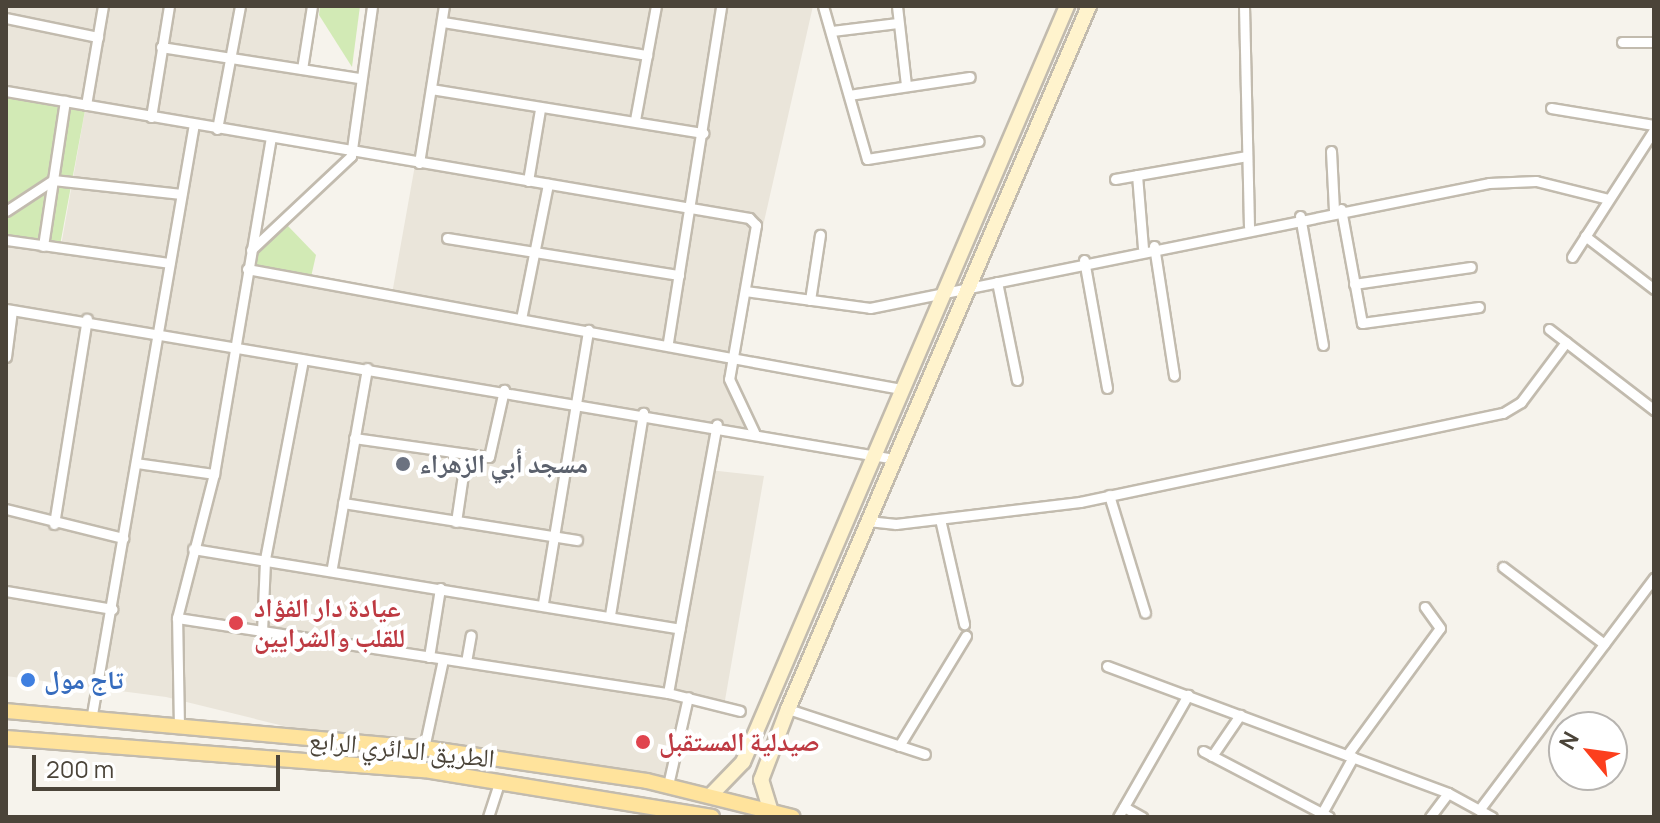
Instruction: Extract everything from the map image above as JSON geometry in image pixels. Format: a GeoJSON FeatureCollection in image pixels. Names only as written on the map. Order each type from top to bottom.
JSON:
{"type":"FeatureCollection","features":[{"type":"Feature","properties":{"kind":"main road"},"geometry":{"type":"LineString","coordinates":[[710,796],[743,762],[1067,6]]}},
{"type":"Feature","properties":{"kind":"main road"},"geometry":{"type":"LineString","coordinates":[[771,812],[761,780],[788,709],[1089,6]]}},
{"type":"Feature","properties":{"kind":"main road","name":"الطريق الدائري الرابع"},"geometry":{"type":"LineString","coordinates":[[6,711],[226,733],[424,748],[668,785],[793,817]]}},
{"type":"Feature","properties":{"kind":"main road"},"geometry":{"type":"LineString","coordinates":[[181,728],[182,755]]}},
{"type":"Feature","properties":{"kind":"main road"},"geometry":{"type":"LineString","coordinates":[[222,759],[226,733]]}},
{"type":"Feature","properties":{"kind":"main road","name":"الطريق الدائري الرابع"},"geometry":{"type":"LineString","coordinates":[[6,738],[222,759],[500,780],[643,801],[712,817]]}},
{"type":"Feature","properties":{"kind":"main road"},"geometry":{"type":"LineString","coordinates":[[643,801],[672,817]]}},
{"type":"Feature","properties":{"kind":"street"},"geometry":{"type":"LineString","coordinates":[[86,105],[103,6]]}},
{"type":"Feature","properties":{"kind":"street"},"geometry":{"type":"LineString","coordinates":[[151,117],[169,6]]}},
{"type":"Feature","properties":{"kind":"street"},"geometry":{"type":"LineString","coordinates":[[217,129],[233,59],[240,6]]}},
{"type":"Feature","properties":{"kind":"street"},"geometry":{"type":"LineString","coordinates":[[302,69],[312,6]]}},
{"type":"Feature","properties":{"kind":"street"},"geometry":{"type":"LineString","coordinates":[[251,250],[347,161],[372,6]]}},
{"type":"Feature","properties":{"kind":"street"},"geometry":{"type":"LineString","coordinates":[[419,163],[444,6]]}},
{"type":"Feature","properties":{"kind":"street"},"geometry":{"type":"LineString","coordinates":[[635,120],[656,6]]}},
{"type":"Feature","properties":{"kind":"street"},"geometry":{"type":"LineString","coordinates":[[668,342],[721,6]]}},
{"type":"Feature","properties":{"kind":"street"},"geometry":{"type":"LineString","coordinates":[[823,6],[864,155],[873,161],[979,141]]}},
{"type":"Feature","properties":{"kind":"street"},"geometry":{"type":"LineString","coordinates":[[897,6],[906,85]]}},
{"type":"Feature","properties":{"kind":"street"},"geometry":{"type":"LineString","coordinates":[[1244,6],[1249,226]]}},
{"type":"Feature","properties":{"kind":"street"},"geometry":{"type":"LineString","coordinates":[[6,18],[98,37]]}},
{"type":"Feature","properties":{"kind":"street"},"geometry":{"type":"LineString","coordinates":[[443,22],[647,55]]}},
{"type":"Feature","properties":{"kind":"street"},"geometry":{"type":"LineString","coordinates":[[832,31],[898,23]]}},
{"type":"Feature","properties":{"kind":"street"},"geometry":{"type":"LineString","coordinates":[[1622,42],[1654,42]]}},
{"type":"Feature","properties":{"kind":"street"},"geometry":{"type":"LineString","coordinates":[[161,47],[359,78]]}},
{"type":"Feature","properties":{"kind":"street"},"geometry":{"type":"LineString","coordinates":[[849,95],[970,77]]}},
{"type":"Feature","properties":{"kind":"street"},"geometry":{"type":"LineString","coordinates":[[431,89],[703,133]]}},
{"type":"Feature","properties":{"kind":"street"},"geometry":{"type":"LineString","coordinates":[[6,91],[754,220],[730,384],[754,432]]}},
{"type":"Feature","properties":{"kind":"street"},"geometry":{"type":"LineString","coordinates":[[43,246],[65,101]]}},
{"type":"Feature","properties":{"kind":"street"},"geometry":{"type":"LineString","coordinates":[[1551,108],[1654,128],[1572,257]]}},
{"type":"Feature","properties":{"kind":"street"},"geometry":{"type":"LineString","coordinates":[[528,181],[540,109]]}},
{"type":"Feature","properties":{"kind":"street"},"geometry":{"type":"LineString","coordinates":[[91,720],[194,124]]}},
{"type":"Feature","properties":{"kind":"street"},"geometry":{"type":"LineString","coordinates":[[181,728],[177,618],[214,474],[271,138]]}},
{"type":"Feature","properties":{"kind":"street"},"geometry":{"type":"LineString","coordinates":[[1331,151],[1337,209],[1367,325],[1479,307]]}},
{"type":"Feature","properties":{"kind":"street"},"geometry":{"type":"LineString","coordinates":[[1115,179],[1247,156]]}},
{"type":"Feature","properties":{"kind":"street"},"geometry":{"type":"LineString","coordinates":[[1137,175],[1174,375]]}},
{"type":"Feature","properties":{"kind":"street"},"geometry":{"type":"LineString","coordinates":[[6,211],[53,180],[181,194]]}},
{"type":"Feature","properties":{"kind":"street"},"geometry":{"type":"LineString","coordinates":[[745,291],[870,308],[942,296],[1084,260],[1300,216],[1520,181],[1608,199]]}},
{"type":"Feature","properties":{"kind":"street"},"geometry":{"type":"LineString","coordinates":[[521,319],[548,184]]}},
{"type":"Feature","properties":{"kind":"street"},"geometry":{"type":"LineString","coordinates":[[1300,216],[1323,345]]}},
{"type":"Feature","properties":{"kind":"street"},"geometry":{"type":"LineString","coordinates":[[810,300],[820,235]]}},
{"type":"Feature","properties":{"kind":"street"},"geometry":{"type":"LineString","coordinates":[[1585,236],[1654,289]]}},
{"type":"Feature","properties":{"kind":"street"},"geometry":{"type":"LineString","coordinates":[[447,238],[679,275]]}},
{"type":"Feature","properties":{"kind":"street"},"geometry":{"type":"LineString","coordinates":[[6,240],[169,263]]}},
{"type":"Feature","properties":{"kind":"street"},"geometry":{"type":"LineString","coordinates":[[1084,260],[1107,388]]}},
{"type":"Feature","properties":{"kind":"street"},"geometry":{"type":"LineString","coordinates":[[1354,284],[1471,267]]}},
{"type":"Feature","properties":{"kind":"street"},"geometry":{"type":"LineString","coordinates":[[247,269],[521,319],[668,342],[901,389]]}},
{"type":"Feature","properties":{"kind":"street"},"geometry":{"type":"LineString","coordinates":[[997,282],[1017,380]]}},
{"type":"Feature","properties":{"kind":"street"},"geometry":{"type":"LineString","coordinates":[[6,357],[9,310],[87,319],[303,360],[717,424],[895,459]]}},
{"type":"Feature","properties":{"kind":"street"},"geometry":{"type":"LineString","coordinates":[[54,524],[87,319]]}},
{"type":"Feature","properties":{"kind":"street"},"geometry":{"type":"LineString","coordinates":[[1549,329],[1654,410]]}},
{"type":"Feature","properties":{"kind":"street"},"geometry":{"type":"LineString","coordinates":[[543,603],[588,330]]}},
{"type":"Feature","properties":{"kind":"street"},"geometry":{"type":"LineString","coordinates":[[868,521],[940,519],[1109,495],[1503,413],[1521,402],[1566,342]]}},
{"type":"Feature","properties":{"kind":"street"},"geometry":{"type":"LineString","coordinates":[[262,632],[265,559],[303,360]]}},
{"type":"Feature","properties":{"kind":"street"},"geometry":{"type":"LineString","coordinates":[[332,567],[367,368]]}},
{"type":"Feature","properties":{"kind":"street"},"geometry":{"type":"LineString","coordinates":[[354,438],[493,455],[504,390]]}},
{"type":"Feature","properties":{"kind":"street"},"geometry":{"type":"LineString","coordinates":[[610,615],[643,413]]}},
{"type":"Feature","properties":{"kind":"street"},"geometry":{"type":"LineString","coordinates":[[668,693],[717,424]]}},
{"type":"Feature","properties":{"kind":"street"},"geometry":{"type":"LineString","coordinates":[[456,522],[466,454]]}},
{"type":"Feature","properties":{"kind":"street"},"geometry":{"type":"LineString","coordinates":[[136,463],[214,474]]}},
{"type":"Feature","properties":{"kind":"street"},"geometry":{"type":"LineString","coordinates":[[1109,495],[1145,613]]}},
{"type":"Feature","properties":{"kind":"street"},"geometry":{"type":"LineString","coordinates":[[343,503],[577,540]]}},
{"type":"Feature","properties":{"kind":"street"},"geometry":{"type":"LineString","coordinates":[[6,521],[7,509],[54,524],[123,538]]}},
{"type":"Feature","properties":{"kind":"street"},"geometry":{"type":"LineString","coordinates":[[940,519],[964,624]]}},
{"type":"Feature","properties":{"kind":"street"},"geometry":{"type":"LineString","coordinates":[[193,549],[332,567],[679,629]]}},
{"type":"Feature","properties":{"kind":"street"},"geometry":{"type":"LineString","coordinates":[[1503,567],[1604,644]]}},
{"type":"Feature","properties":{"kind":"street"},"geometry":{"type":"LineString","coordinates":[[1479,810],[1654,578]]}},
{"type":"Feature","properties":{"kind":"street"},"geometry":{"type":"LineString","coordinates":[[429,657],[440,588]]}},
{"type":"Feature","properties":{"kind":"street"},"geometry":{"type":"LineString","coordinates":[[6,591],[112,609]]}},
{"type":"Feature","properties":{"kind":"street"},"geometry":{"type":"LineString","coordinates":[[1240,715],[1207,754],[1325,815],[1350,756],[1440,628],[1425,607]]}},
{"type":"Feature","properties":{"kind":"street"},"geometry":{"type":"LineString","coordinates":[[177,618],[668,693],[740,711]]}},
{"type":"Feature","properties":{"kind":"street"},"geometry":{"type":"LineString","coordinates":[[466,662],[471,635]]}},
{"type":"Feature","properties":{"kind":"street"},"geometry":{"type":"LineString","coordinates":[[899,746],[966,636]]}},
{"type":"Feature","properties":{"kind":"street"},"geometry":{"type":"LineString","coordinates":[[424,748],[443,659]]}},
{"type":"Feature","properties":{"kind":"street"},"geometry":{"type":"LineString","coordinates":[[1107,666],[1448,793],[1492,817]]}},
{"type":"Feature","properties":{"kind":"street"},"geometry":{"type":"LineString","coordinates":[[1142,817],[1121,812],[1188,695]]}},
{"type":"Feature","properties":{"kind":"street"},"geometry":{"type":"LineString","coordinates":[[668,785],[688,697]]}},
{"type":"Feature","properties":{"kind":"street"},"geometry":{"type":"LineString","coordinates":[[788,709],[925,754]]}},
{"type":"Feature","properties":{"kind":"street"},"geometry":{"type":"LineString","coordinates":[[488,817],[500,780]]}},
{"type":"Feature","properties":{"kind":"street"},"geometry":{"type":"LineString","coordinates":[[1430,817],[1448,793]]}},
{"type":"Feature","properties":{"kind":"shaded area"},"geometry":{"type":"Polygon","coordinates":[[[6,6],[312,6],[302,69],[364,79],[377,6],[813,6],[728,380],[753,430],[717,424],[709,470],[764,476],[724,706],[688,698],[667,782],[345,741],[166,697],[6,676],[6,240],[61,246],[86,105],[6,90],[6,6]],[[272,139],[248,269],[392,294],[415,165],[272,139]]]}},
{"type":"Feature","properties":{"kind":"green space"},"geometry":{"type":"Polygon","coordinates":[[[320,6],[360,6],[352,67],[319,15],[320,6]]]}},
{"type":"Feature","properties":{"kind":"green space"},"geometry":{"type":"Polygon","coordinates":[[[6,91],[86,105],[60,245],[6,238],[6,91]]]}},
{"type":"Feature","properties":{"kind":"green space"},"geometry":{"type":"Polygon","coordinates":[[[287,225],[316,255],[311,277],[253,267],[254,250],[287,225]]]}},
{"type":"Feature","properties":{"kind":"place","name":"مسجد أبي الزهراء"},"geometry":{"type":"Point","coordinates":[403,464]}},
{"type":"Feature","properties":{"kind":"place","name":"عيادة دار الفؤاد للقلب والشرايين"},"geometry":{"type":"Point","coordinates":[236,623]}},
{"type":"Feature","properties":{"kind":"place","name":"تاج مول"},"geometry":{"type":"Point","coordinates":[28,680]}},
{"type":"Feature","properties":{"kind":"place","name":"صيدلية المستقبل"},"geometry":{"type":"Point","coordinates":[643,742]}}]}
